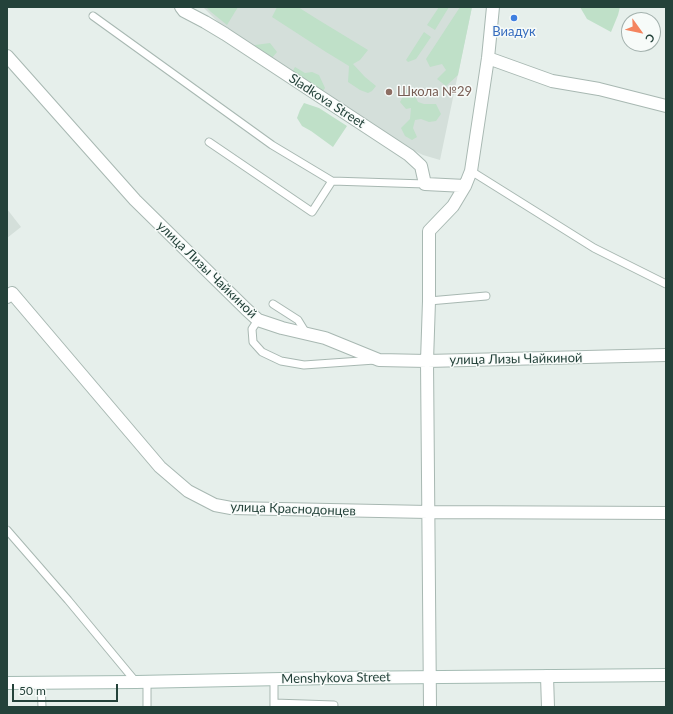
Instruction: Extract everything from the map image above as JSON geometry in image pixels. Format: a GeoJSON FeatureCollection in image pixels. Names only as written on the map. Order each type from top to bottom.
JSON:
{"type":"FeatureCollection","features":[{"type":"Feature","properties":{"kind":"street","name":"Sladkova Street"},"geometry":{"type":"LineString","coordinates":[[181,7],[184,11],[218,30],[409,155],[421,166],[425,184]]}},
{"type":"Feature","properties":{"kind":"street"},"geometry":{"type":"LineString","coordinates":[[430,707],[427,361],[429,232],[453,206],[465,186],[471,171],[488,58],[493,7]]}},
{"type":"Feature","properties":{"kind":"street","name":"улица Лизы Чайкиной"},"geometry":{"type":"LineString","coordinates":[[7,56],[135,200],[258,320],[282,328],[325,338],[379,360],[427,361],[666,355]]}},
{"type":"Feature","properties":{"kind":"street"},"geometry":{"type":"LineString","coordinates":[[488,58],[552,81],[599,89],[666,106]]}},
{"type":"Feature","properties":{"kind":"street"},"geometry":{"type":"LineString","coordinates":[[425,184],[465,186]]}},
{"type":"Feature","properties":{"kind":"street","name":"улица Краснодонцев"},"geometry":{"type":"LineString","coordinates":[[10,295],[160,467],[188,491],[215,505],[231,508],[428,512],[666,513]]}},
{"type":"Feature","properties":{"kind":"street","name":"Menshykova Street"},"geometry":{"type":"LineString","coordinates":[[7,683],[666,675]]}},
{"type":"Feature","properties":{"kind":"street"},"geometry":{"type":"LineString","coordinates":[[547,676],[548,707]]}},
{"type":"Feature","properties":{"kind":"lane"},"geometry":{"type":"LineString","coordinates":[[93,16],[272,145],[332,181],[425,184]]}},
{"type":"Feature","properties":{"kind":"lane"},"geometry":{"type":"LineString","coordinates":[[209,142],[312,212],[332,181]]}},
{"type":"Feature","properties":{"kind":"lane"},"geometry":{"type":"LineString","coordinates":[[471,171],[594,248],[666,284]]}},
{"type":"Feature","properties":{"kind":"lane"},"geometry":{"type":"LineString","coordinates":[[429,301],[486,296]]}},
{"type":"Feature","properties":{"kind":"lane"},"geometry":{"type":"LineString","coordinates":[[273,304],[298,320],[306,334]]}},
{"type":"Feature","properties":{"kind":"lane"},"geometry":{"type":"LineString","coordinates":[[258,320],[252,329],[253,342],[262,352],[280,361],[304,365],[379,360]]}},
{"type":"Feature","properties":{"kind":"lane"},"geometry":{"type":"LineString","coordinates":[[7,530],[141,682],[147,707]]}},
{"type":"Feature","properties":{"kind":"lane"},"geometry":{"type":"LineString","coordinates":[[274,679],[274,705],[334,705]]}},
{"type":"Feature","properties":{"kind":"lane"},"geometry":{"type":"LineString","coordinates":[[42,683],[42,707]]}},
{"type":"Feature","properties":{"kind":"shaded area","name":"Школа №29"},"geometry":{"type":"Polygon","coordinates":[[[203,7],[472,7],[440,160],[423,155],[405,146],[229,33],[203,7]]]}},
{"type":"Feature","properties":{"kind":"shaded area"},"geometry":{"type":"Polygon","coordinates":[[[7,209],[21,227],[7,238],[7,209]]]}},
{"type":"Feature","properties":{"kind":"green space"},"geometry":{"type":"Polygon","coordinates":[[[206,7],[238,7],[227,25],[206,7]]]}},
{"type":"Feature","properties":{"kind":"green space"},"geometry":{"type":"Polygon","coordinates":[[[277,7],[298,7],[368,50],[360,60],[353,64],[376,86],[372,91],[368,93],[360,90],[348,82],[349,66],[272,17],[277,7]]]}},
{"type":"Feature","properties":{"kind":"green space"},"geometry":{"type":"Polygon","coordinates":[[[439,7],[449,7],[435,30],[427,25],[439,7]]]}},
{"type":"Feature","properties":{"kind":"green space"},"geometry":{"type":"Polygon","coordinates":[[[460,7],[472,7],[458,75],[446,86],[437,79],[446,70],[442,64],[430,67],[426,59],[460,7]]]}},
{"type":"Feature","properties":{"kind":"green space"},"geometry":{"type":"Polygon","coordinates":[[[580,7],[620,7],[611,32],[587,19],[580,7]]]}},
{"type":"Feature","properties":{"kind":"green space"},"geometry":{"type":"Polygon","coordinates":[[[424,32],[431,37],[416,59],[408,62],[406,60],[424,32]]]}},
{"type":"Feature","properties":{"kind":"green space"},"geometry":{"type":"Polygon","coordinates":[[[270,43],[277,52],[271,59],[253,49],[255,45],[270,43]]]}},
{"type":"Feature","properties":{"kind":"green space"},"geometry":{"type":"Polygon","coordinates":[[[295,67],[305,73],[312,72],[319,75],[325,88],[322,93],[291,74],[295,67]]]}},
{"type":"Feature","properties":{"kind":"green space"},"geometry":{"type":"Polygon","coordinates":[[[407,89],[415,89],[418,93],[416,98],[418,102],[424,104],[436,104],[441,114],[436,121],[429,122],[421,119],[415,120],[413,128],[417,137],[412,140],[405,136],[401,128],[410,119],[411,108],[406,109],[400,102],[407,89]]]}},
{"type":"Feature","properties":{"kind":"green space"},"geometry":{"type":"Polygon","coordinates":[[[304,103],[319,108],[347,126],[333,147],[302,126],[297,118],[304,103]]]}},
{"type":"Feature","properties":{"kind":"place","name":"Виадук"},"geometry":{"type":"Point","coordinates":[514,18]}},
{"type":"Feature","properties":{"kind":"place","name":"Школа №29"},"geometry":{"type":"Point","coordinates":[389,92]}}]}
